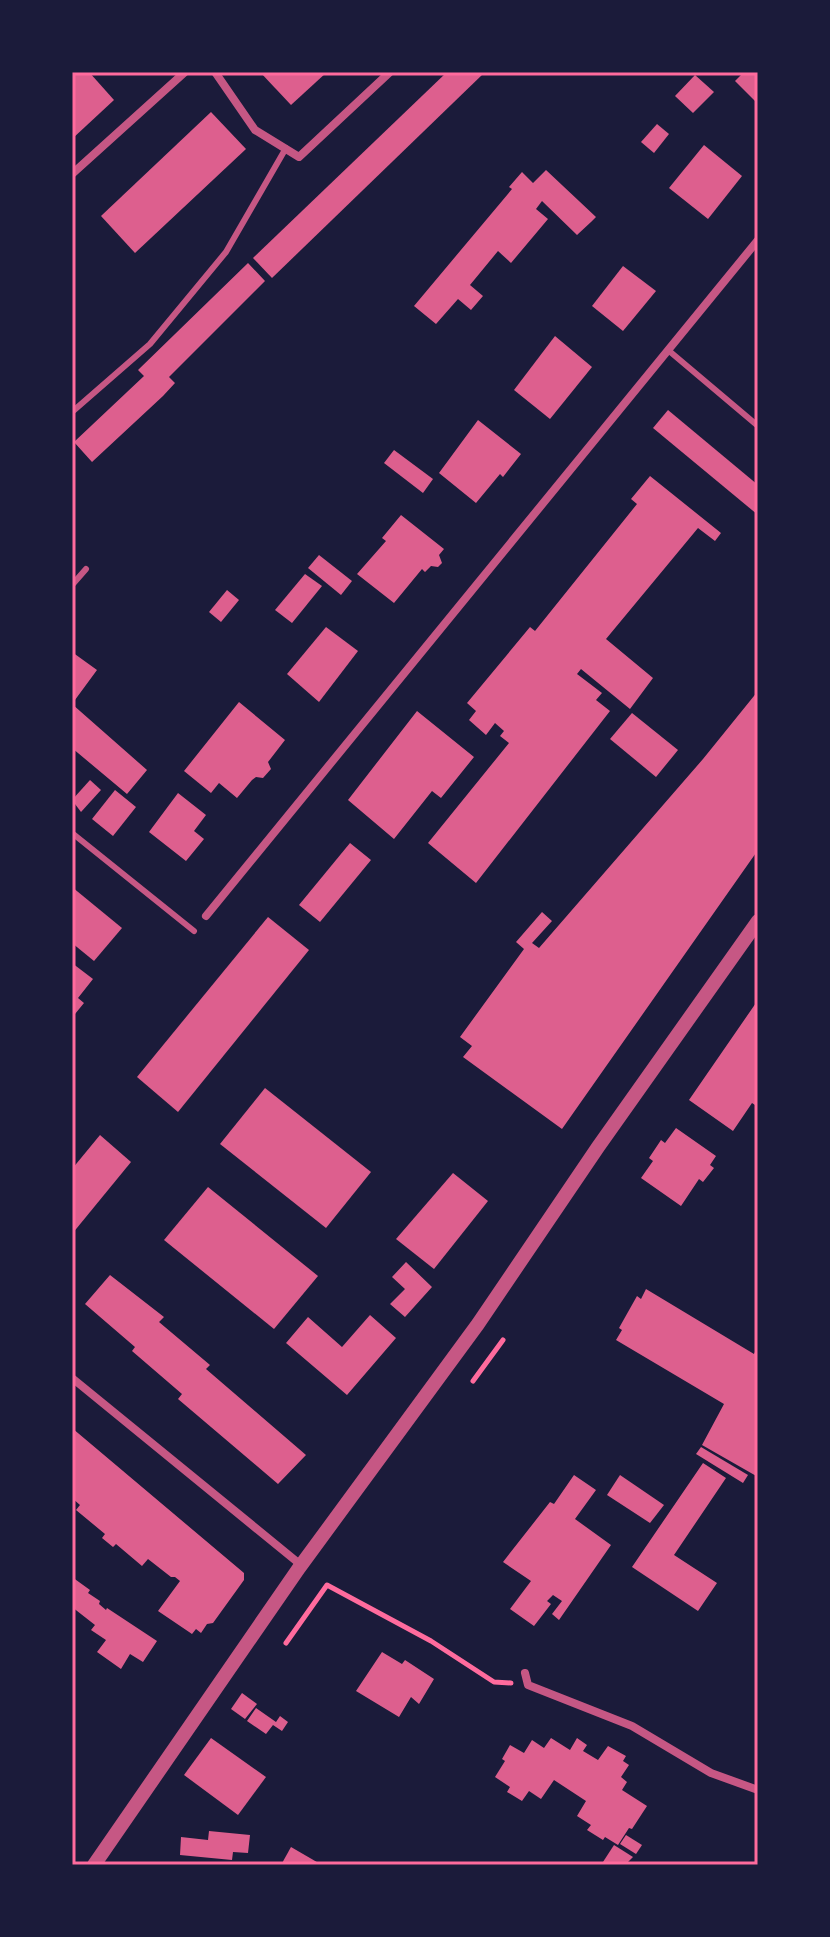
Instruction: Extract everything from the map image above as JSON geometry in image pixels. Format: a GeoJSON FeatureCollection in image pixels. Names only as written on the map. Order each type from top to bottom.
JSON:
{"type":"FeatureCollection","features":[{"type":"Feature","properties":{"kind":"street"},"geometry":{"type":"LineString","coordinates":[[72,174],[185,72]]}},
{"type":"Feature","properties":{"kind":"street"},"geometry":{"type":"LineString","coordinates":[[215,72],[255,130],[299,157],[390,72]]}},
{"type":"Feature","properties":{"kind":"street"},"geometry":{"type":"LineString","coordinates":[[206,916],[758,240]]}},
{"type":"Feature","properties":{"kind":"street"},"geometry":{"type":"LineString","coordinates":[[94,1865],[301,1565],[478,1324],[598,1147],[758,921]]}},
{"type":"Feature","properties":{"kind":"street"},"geometry":{"type":"LineString","coordinates":[[72,1378],[301,1565]]}},
{"type":"Feature","properties":{"kind":"street"},"geometry":{"type":"LineString","coordinates":[[525,1673],[528,1685],[632,1726],[711,1773],[758,1790]]}},
{"type":"Feature","properties":{"kind":"lane"},"geometry":{"type":"LineString","coordinates":[[72,412],[150,344],[226,252],[286,148]]}},
{"type":"Feature","properties":{"kind":"lane"},"geometry":{"type":"LineString","coordinates":[[668,350],[758,426]]}},
{"type":"Feature","properties":{"kind":"lane"},"geometry":{"type":"LineString","coordinates":[[72,585],[86,569]]}},
{"type":"Feature","properties":{"kind":"lane"},"geometry":{"type":"LineString","coordinates":[[72,833],[194,931]]}},
{"type":"Feature","properties":{"kind":"path"},"geometry":{"type":"LineString","coordinates":[[473,1381],[503,1340]]}},
{"type":"Feature","properties":{"kind":"path"},"geometry":{"type":"LineString","coordinates":[[286,1643],[327,1585],[431,1641],[494,1682],[528,1685]]}},
{"type":"Feature","properties":{"kind":"building"},"geometry":{"type":"Polygon","coordinates":[[[72,72],[89,72],[114,100],[72,139],[72,72]]]}},
{"type":"Feature","properties":{"kind":"building"},"geometry":{"type":"Polygon","coordinates":[[[260,72],[327,72],[291,105],[260,72]]]}},
{"type":"Feature","properties":{"kind":"building"},"geometry":{"type":"Polygon","coordinates":[[[447,72],[483,74],[272,278],[253,258],[447,72]]]}},
{"type":"Feature","properties":{"kind":"building"},"geometry":{"type":"Polygon","coordinates":[[[744,72],[758,72],[758,104],[735,81],[744,72]]]}},
{"type":"Feature","properties":{"kind":"building"},"geometry":{"type":"Polygon","coordinates":[[[695,75],[714,92],[693,113],[675,96],[695,75]]]}},
{"type":"Feature","properties":{"kind":"building"},"geometry":{"type":"Polygon","coordinates":[[[211,112],[246,149],[135,253],[101,216],[211,112]]]}},
{"type":"Feature","properties":{"kind":"building"},"geometry":{"type":"Polygon","coordinates":[[[657,124],[669,134],[654,153],[641,142],[657,124]]]}},
{"type":"Feature","properties":{"kind":"building"},"geometry":{"type":"Polygon","coordinates":[[[704,145],[742,176],[708,219],[669,188],[704,145]]]}},
{"type":"Feature","properties":{"kind":"building"},"geometry":{"type":"Polygon","coordinates":[[[546,170],[596,217],[577,235],[542,201],[536,209],[548,219],[511,263],[498,251],[470,285],[483,296],[471,310],[458,299],[436,324],[414,306],[512,189],[509,187],[522,172],[533,183],[546,170]]]}},
{"type":"Feature","properties":{"kind":"building"},"geometry":{"type":"Polygon","coordinates":[[[248,263],[265,281],[169,377],[175,383],[163,396],[92,462],[74,442],[144,376],[138,370],[248,263]]]}},
{"type":"Feature","properties":{"kind":"building"},"geometry":{"type":"Polygon","coordinates":[[[623,266],[656,291],[623,331],[592,306],[623,266]]]}},
{"type":"Feature","properties":{"kind":"building"},"geometry":{"type":"Polygon","coordinates":[[[555,336],[592,367],[550,419],[514,390],[555,336]]]}},
{"type":"Feature","properties":{"kind":"building"},"geometry":{"type":"Polygon","coordinates":[[[668,410],[758,485],[758,515],[653,428],[668,410]]]}},
{"type":"Feature","properties":{"kind":"building"},"geometry":{"type":"Polygon","coordinates":[[[478,420],[521,454],[476,503],[439,473],[478,420]]]}},
{"type":"Feature","properties":{"kind":"building"},"geometry":{"type":"Polygon","coordinates":[[[394,450],[433,479],[423,493],[384,463],[394,450]]]}},
{"type":"Feature","properties":{"kind":"building"},"geometry":{"type":"Polygon","coordinates":[[[650,476],[721,533],[715,541],[698,528],[606,639],[653,678],[630,709],[581,669],[577,674],[602,693],[596,700],[610,711],[476,883],[428,843],[509,743],[500,736],[504,731],[495,723],[486,735],[469,720],[476,711],[467,703],[530,627],[535,631],[637,504],[631,499],[650,476]]]}},
{"type":"Feature","properties":{"kind":"building"},"geometry":{"type":"Polygon","coordinates":[[[401,515],[444,549],[439,555],[442,563],[438,567],[431,566],[425,572],[422,569],[394,603],[357,574],[386,541],[382,538],[401,515]]]}},
{"type":"Feature","properties":{"kind":"building"},"geometry":{"type":"Polygon","coordinates":[[[319,555],[352,581],[341,595],[308,568],[319,555]]]}},
{"type":"Feature","properties":{"kind":"building"},"geometry":{"type":"Polygon","coordinates":[[[305,574],[322,586],[292,623],[275,610],[305,574]]]}},
{"type":"Feature","properties":{"kind":"building"},"geometry":{"type":"Polygon","coordinates":[[[227,590],[239,600],[221,622],[209,612],[227,590]]]}},
{"type":"Feature","properties":{"kind":"building"},"geometry":{"type":"Polygon","coordinates":[[[326,627],[358,651],[319,702],[287,674],[326,627]]]}},
{"type":"Feature","properties":{"kind":"building"},"geometry":{"type":"Polygon","coordinates":[[[72,652],[97,670],[72,704],[72,652]]]}},
{"type":"Feature","properties":{"kind":"building"},"geometry":{"type":"Polygon","coordinates":[[[758,691],[758,850],[562,1129],[463,1057],[472,1046],[460,1037],[524,949],[516,942],[542,912],[552,921],[532,943],[539,948],[758,691]]]}},
{"type":"Feature","properties":{"kind":"building"},"geometry":{"type":"Polygon","coordinates":[[[239,702],[285,740],[268,762],[271,769],[263,778],[252,780],[237,798],[219,783],[211,793],[184,771],[239,702]]]}},
{"type":"Feature","properties":{"kind":"building"},"geometry":{"type":"Polygon","coordinates":[[[72,704],[147,770],[127,794],[72,748],[72,704]]]}},
{"type":"Feature","properties":{"kind":"building"},"geometry":{"type":"Polygon","coordinates":[[[417,711],[474,757],[441,798],[432,791],[394,839],[348,800],[417,711]]]}},
{"type":"Feature","properties":{"kind":"building"},"geometry":{"type":"Polygon","coordinates":[[[632,713],[678,750],[656,777],[610,739],[632,713]]]}},
{"type":"Feature","properties":{"kind":"building"},"geometry":{"type":"Polygon","coordinates":[[[90,780],[101,790],[81,812],[72,800],[90,780]]]}},
{"type":"Feature","properties":{"kind":"building"},"geometry":{"type":"Polygon","coordinates":[[[115,790],[136,807],[113,836],[92,819],[115,790]]]}},
{"type":"Feature","properties":{"kind":"building"},"geometry":{"type":"Polygon","coordinates":[[[178,793],[206,815],[194,831],[204,839],[186,861],[149,832],[178,793]]]}},
{"type":"Feature","properties":{"kind":"building"},"geometry":{"type":"Polygon","coordinates":[[[350,843],[371,860],[320,922],[299,905],[350,843]]]}},
{"type":"Feature","properties":{"kind":"building"},"geometry":{"type":"Polygon","coordinates":[[[72,887],[122,928],[94,961],[72,943],[72,887]]]}},
{"type":"Feature","properties":{"kind":"building"},"geometry":{"type":"Polygon","coordinates":[[[268,917],[309,950],[178,1112],[137,1077],[268,917]]]}},
{"type":"Feature","properties":{"kind":"building"},"geometry":{"type":"Polygon","coordinates":[[[72,963],[93,979],[78,998],[84,1003],[75,1014],[72,1012],[72,963]]]}},
{"type":"Feature","properties":{"kind":"building"},"geometry":{"type":"Polygon","coordinates":[[[758,1000],[758,1107],[752,1103],[733,1131],[689,1100],[758,1000]]]}},
{"type":"Feature","properties":{"kind":"building"},"geometry":{"type":"Polygon","coordinates":[[[265,1088],[371,1172],[326,1228],[220,1144],[265,1088]]]}},
{"type":"Feature","properties":{"kind":"building"},"geometry":{"type":"Polygon","coordinates":[[[676,1128],[716,1156],[710,1165],[714,1168],[703,1182],[699,1179],[681,1206],[641,1178],[653,1161],[649,1158],[661,1140],[665,1143],[676,1128]]]}},
{"type":"Feature","properties":{"kind":"building"},"geometry":{"type":"Polygon","coordinates":[[[100,1135],[131,1162],[72,1234],[72,1169],[100,1135]]]}},
{"type":"Feature","properties":{"kind":"building"},"geometry":{"type":"Polygon","coordinates":[[[453,1173],[488,1201],[434,1269],[396,1239],[453,1173]]]}},
{"type":"Feature","properties":{"kind":"building"},"geometry":{"type":"Polygon","coordinates":[[[208,1187],[318,1276],[274,1329],[164,1240],[208,1187]]]}},
{"type":"Feature","properties":{"kind":"building"},"geometry":{"type":"Polygon","coordinates":[[[406,1262],[432,1287],[405,1317],[390,1304],[405,1289],[392,1277],[406,1262]]]}},
{"type":"Feature","properties":{"kind":"building"},"geometry":{"type":"Polygon","coordinates":[[[110,1275],[164,1317],[159,1322],[210,1365],[206,1369],[306,1455],[278,1484],[178,1399],[182,1394],[132,1351],[135,1347],[85,1304],[110,1275]]]}},
{"type":"Feature","properties":{"kind":"building"},"geometry":{"type":"Polygon","coordinates":[[[646,1289],[754,1354],[758,1346],[758,1477],[702,1445],[724,1404],[616,1340],[622,1330],[619,1328],[637,1296],[641,1299],[646,1289]]]}},
{"type":"Feature","properties":{"kind":"building"},"geometry":{"type":"Polygon","coordinates":[[[370,1315],[396,1338],[347,1395],[286,1343],[308,1317],[342,1347],[370,1315]]]}},
{"type":"Feature","properties":{"kind":"building"},"geometry":{"type":"Polygon","coordinates":[[[72,1428],[244,1573],[244,1580],[213,1623],[207,1624],[201,1633],[196,1629],[192,1634],[158,1611],[180,1581],[148,1559],[142,1566],[116,1544],[113,1547],[102,1538],[105,1534],[76,1510],[80,1505],[72,1498],[72,1428]]]}},
{"type":"Feature","properties":{"kind":"building"},"geometry":{"type":"Polygon","coordinates":[[[701,1447],[748,1475],[743,1483],[696,1454],[701,1447]]]}},
{"type":"Feature","properties":{"kind":"building"},"geometry":{"type":"Polygon","coordinates":[[[703,1463],[726,1478],[674,1555],[717,1583],[698,1611],[632,1567],[703,1463]]]}},
{"type":"Feature","properties":{"kind":"building"},"geometry":{"type":"Polygon","coordinates":[[[574,1475],[596,1490],[575,1519],[611,1545],[559,1620],[552,1614],[562,1601],[553,1595],[547,1601],[551,1604],[534,1626],[510,1609],[531,1581],[503,1562],[550,1502],[554,1504],[574,1475]]]}},
{"type":"Feature","properties":{"kind":"building"},"geometry":{"type":"Polygon","coordinates":[[[620,1475],[664,1505],[650,1523],[607,1495],[620,1475]]]}},
{"type":"Feature","properties":{"kind":"building"},"geometry":{"type":"Polygon","coordinates":[[[72,1577],[90,1590],[88,1593],[100,1601],[99,1604],[106,1610],[157,1641],[143,1662],[130,1654],[121,1669],[97,1652],[106,1640],[91,1630],[95,1625],[72,1607],[72,1577]]]}},
{"type":"Feature","properties":{"kind":"building"},"geometry":{"type":"Polygon","coordinates":[[[382,1652],[402,1664],[405,1660],[434,1679],[419,1704],[411,1697],[399,1717],[356,1691],[382,1652]]]}},
{"type":"Feature","properties":{"kind":"building"},"geometry":{"type":"Polygon","coordinates":[[[242,1693],[257,1704],[245,1719],[231,1709],[242,1693]]]}},
{"type":"Feature","properties":{"kind":"building"},"geometry":{"type":"Polygon","coordinates":[[[256,1708],[276,1722],[280,1716],[288,1722],[282,1731],[273,1725],[266,1734],[247,1721],[256,1708]]]}},
{"type":"Feature","properties":{"kind":"building"},"geometry":{"type":"Polygon","coordinates":[[[211,1738],[266,1777],[238,1815],[184,1775],[211,1738]]]}},
{"type":"Feature","properties":{"kind":"building"},"geometry":{"type":"Polygon","coordinates":[[[551,1738],[570,1750],[577,1738],[587,1745],[583,1751],[598,1760],[608,1746],[626,1756],[623,1761],[629,1765],[621,1777],[627,1782],[622,1790],[647,1806],[618,1845],[587,1830],[591,1825],[577,1816],[586,1801],[554,1780],[541,1799],[529,1791],[522,1801],[507,1792],[510,1787],[495,1777],[510,1745],[524,1753],[532,1740],[544,1748],[551,1738]]]}},
{"type":"Feature","properties":{"kind":"building"},"geometry":{"type":"Polygon","coordinates":[[[209,1831],[250,1835],[248,1853],[233,1852],[232,1860],[180,1855],[181,1837],[208,1840],[209,1831]]]}},
{"type":"Feature","properties":{"kind":"building"},"geometry":{"type":"Polygon","coordinates":[[[626,1835],[642,1845],[636,1854],[620,1844],[626,1835]]]}},
{"type":"Feature","properties":{"kind":"building"},"geometry":{"type":"Polygon","coordinates":[[[614,1845],[633,1857],[625,1865],[601,1865],[614,1845]]]}},
{"type":"Feature","properties":{"kind":"building"},"geometry":{"type":"Polygon","coordinates":[[[291,1847],[322,1865],[281,1865],[291,1847]]]}}]}
